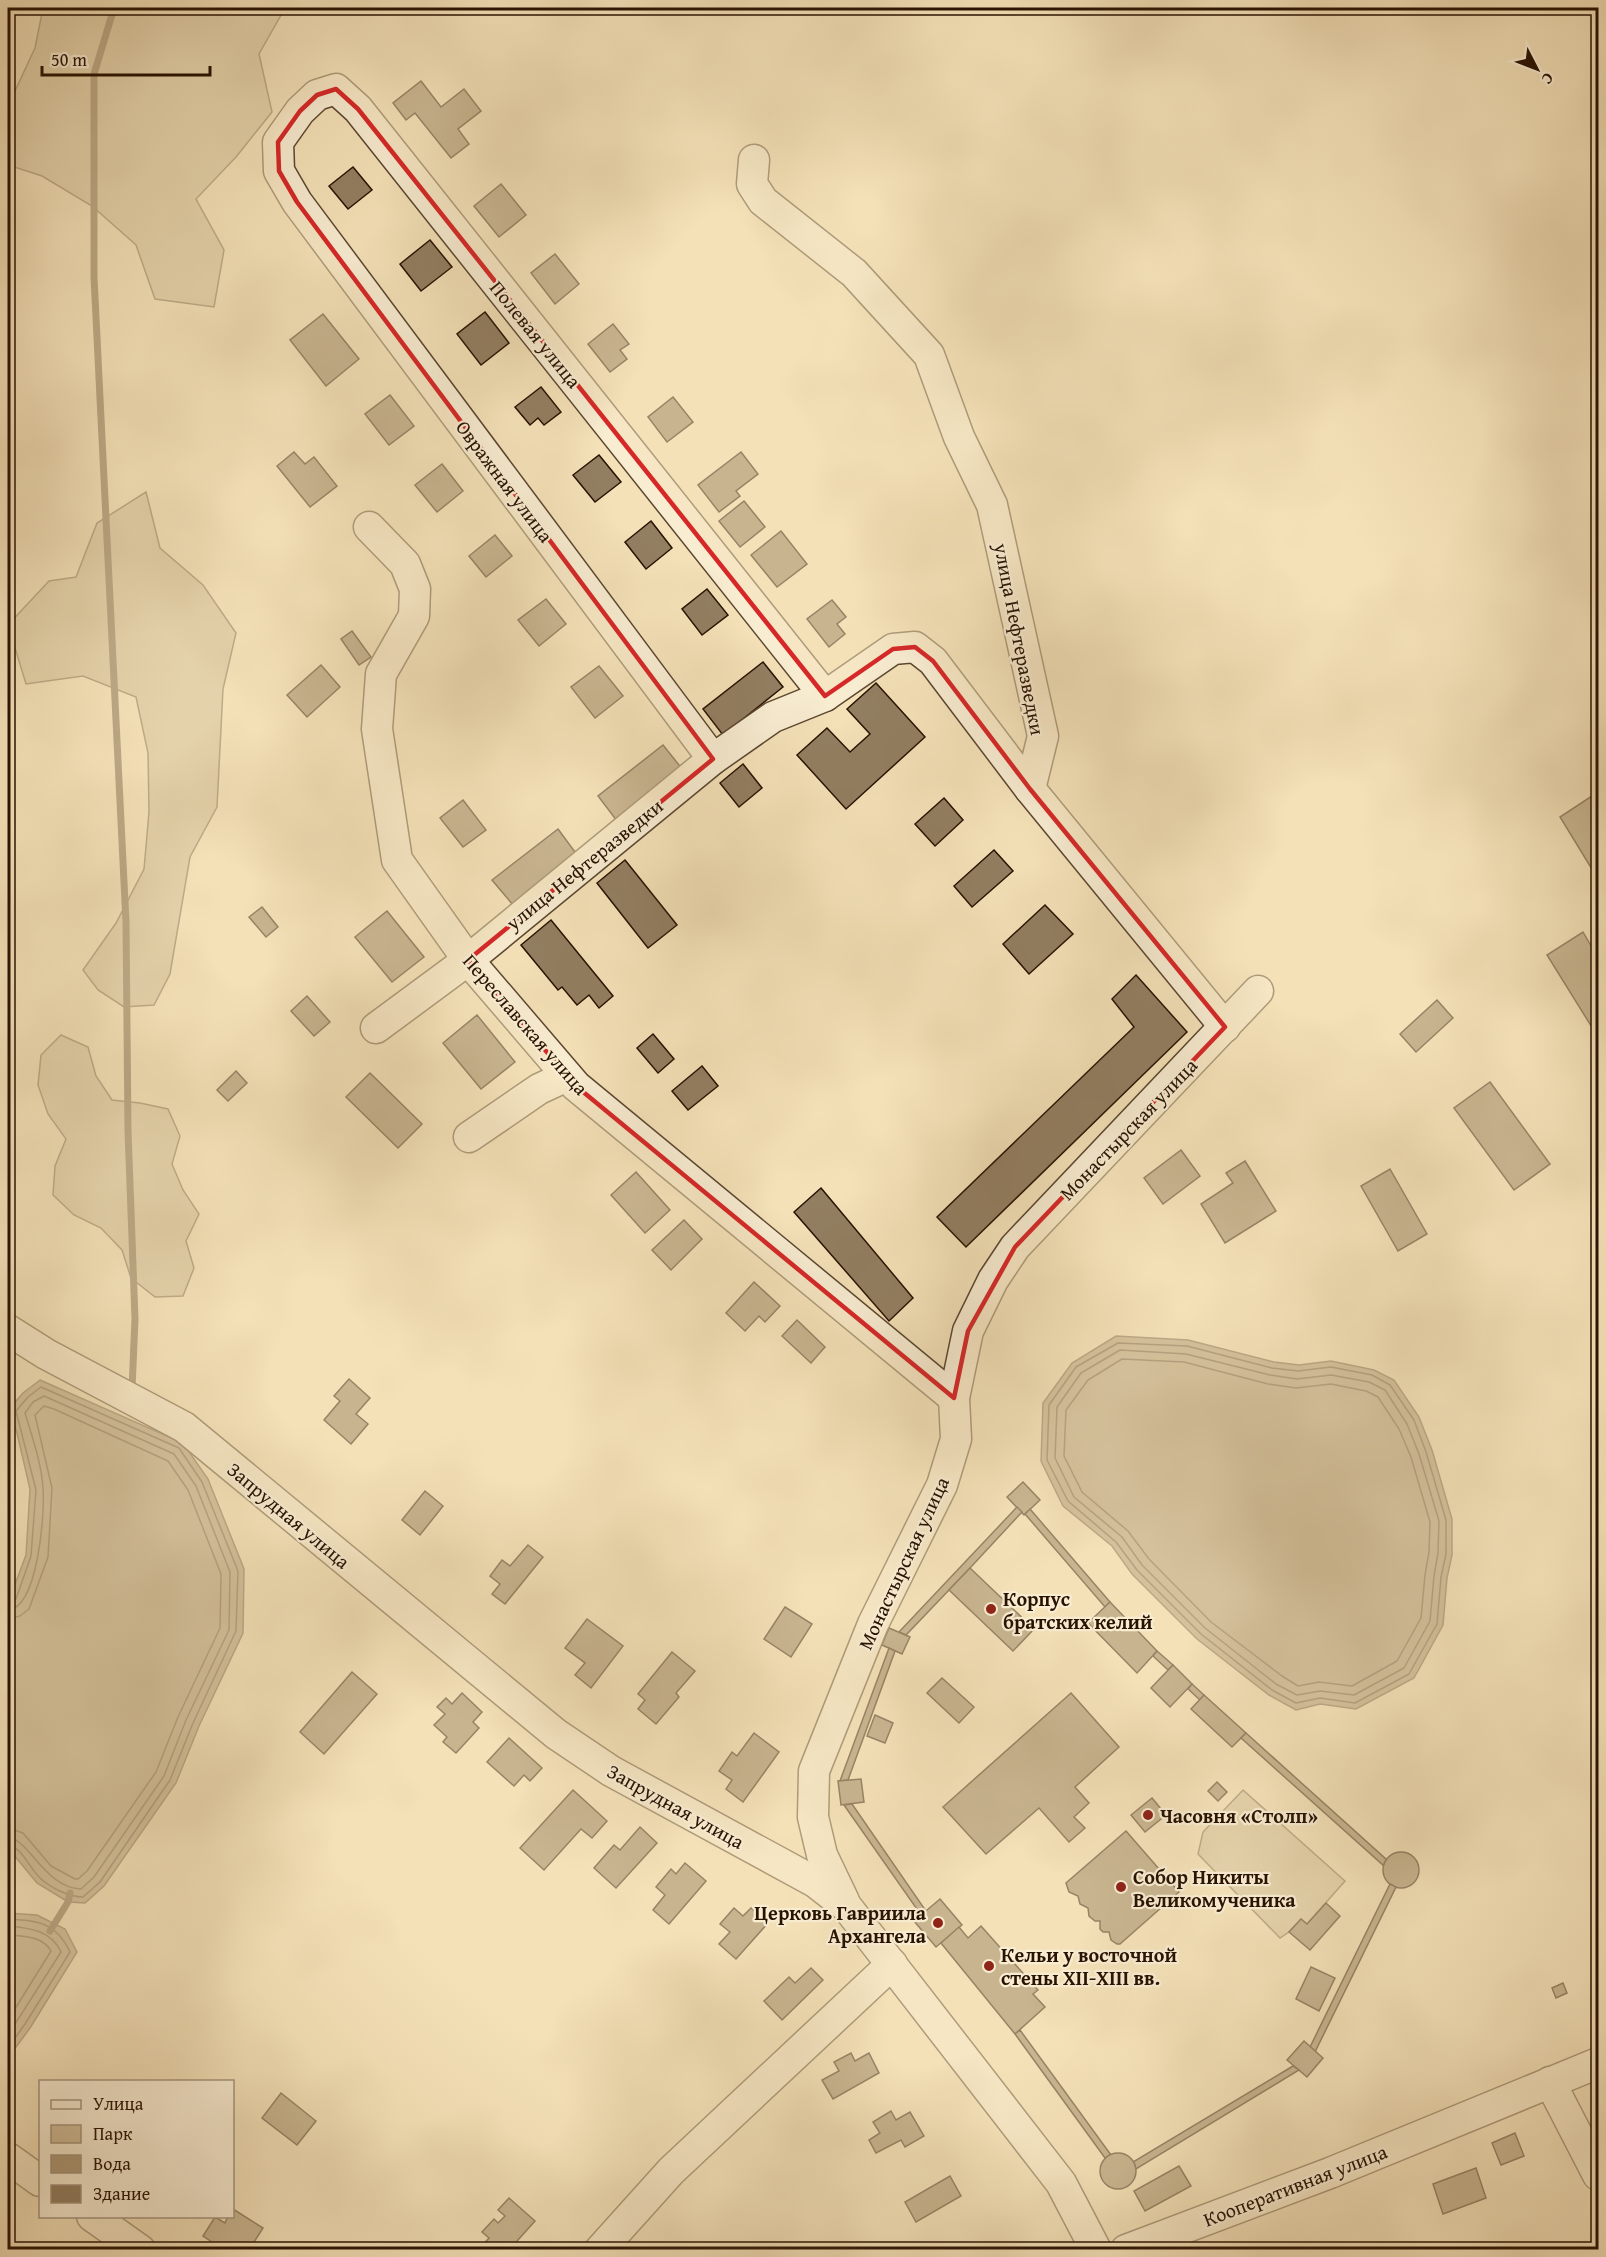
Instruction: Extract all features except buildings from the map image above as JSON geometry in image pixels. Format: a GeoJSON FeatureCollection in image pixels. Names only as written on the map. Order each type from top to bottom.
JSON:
{"type":"FeatureCollection","features":[{"type":"Feature","properties":{"kind":"street","name":"Полевая улица"},"geometry":{"type":"LineString","coordinates":[[297,202],[279,171],[278,142],[300,111],[317,95],[336,89],[358,109],[825,696]]}},
{"type":"Feature","properties":{"kind":"street","name":"улица Нефтеразведки"},"geometry":{"type":"LineString","coordinates":[[754,160],[753,184],[763,201],[854,273],[929,355],[959,437],[992,505],[1043,736],[1030,789]]}},
{"type":"Feature","properties":{"kind":"street","name":"Овражная улица"},"geometry":{"type":"LineString","coordinates":[[297,202],[713,759]]}},
{"type":"Feature","properties":{"kind":"street","name":"Переславская улица"},"geometry":{"type":"LineString","coordinates":[[369,527],[405,564],[415,589],[414,616],[381,674],[377,729],[398,860],[468,960],[585,1094],[954,1398]]}},
{"type":"Feature","properties":{"kind":"street","name":"улица Нефтеразведки"},"geometry":{"type":"LineString","coordinates":[[376,1028],[468,960],[713,759],[773,717],[825,696],[893,649],[915,647],[933,661],[1030,789]]}},
{"type":"Feature","properties":{"kind":"street"},"geometry":{"type":"LineString","coordinates":[[1030,789],[1225,1027]]}},
{"type":"Feature","properties":{"kind":"street","name":"Монастырская улица"},"geometry":{"type":"LineString","coordinates":[[847,1907],[819,1845],[813,1817],[814,1771],[873,1624],[942,1485],[956,1438],[954,1398],[968,1331],[993,1280],[1015,1247],[1258,991]]}},
{"type":"Feature","properties":{"kind":"street"},"geometry":{"type":"LineString","coordinates":[[469,1137],[539,1089],[567,1076]]}},
{"type":"Feature","properties":{"kind":"street","name":"Запрудная улица"},"geometry":{"type":"LineString","coordinates":[[8,1330],[116,1393],[184,1427],[556,1734],[611,1771],[814,1882],[847,1907],[1061,2183],[1096,2250]]}},
{"type":"Feature","properties":{"kind":"street"},"geometry":{"type":"LineString","coordinates":[[600,2250],[671,2170],[892,1964]]}},
{"type":"Feature","properties":{"kind":"street","name":"Кооперативная улица"},"geometry":{"type":"LineString","coordinates":[[1126,2250],[1330,2173],[1599,2063]]}},
{"type":"Feature","properties":{"kind":"street"},"geometry":{"type":"LineString","coordinates":[[1550,2082],[1599,2175]]}},
{"type":"Feature","properties":{"kind":"street"},"geometry":{"type":"LineString","coordinates":[[8,2158],[39,2180]]}},
{"type":"Feature","properties":{"kind":"street"},"geometry":{"type":"LineString","coordinates":[[93,2218],[140,2250]]}},
{"type":"Feature","properties":{"kind":"highlighted area"},"geometry":{"type":"Polygon","coordinates":[[[336,89],[358,109],[825,696],[893,649],[915,647],[933,661],[1030,789],[1225,1027],[1015,1247],[968,1331],[954,1398],[576,1086],[468,960],[713,759],[297,202],[279,171],[278,142],[300,111],[317,95],[336,89]]]}},
{"type":"Feature","properties":{"kind":"green space"},"geometry":{"type":"Polygon","coordinates":[[[43,8],[285,8],[259,54],[272,112],[236,157],[196,199],[224,250],[214,307],[155,299],[136,245],[92,206],[42,176],[8,165],[8,106],[35,48],[43,8]]]}},
{"type":"Feature","properties":{"kind":"green space"},"geometry":{"type":"Polygon","coordinates":[[[146,492],[160,548],[203,585],[236,633],[223,689],[217,807],[190,857],[170,974],[154,1005],[124,1007],[98,990],[83,970],[116,923],[144,869],[149,812],[148,753],[136,697],[83,676],[26,684],[8,625],[49,581],[76,577],[97,523],[146,492]]]}},
{"type":"Feature","properties":{"kind":"green space"},"geometry":{"type":"Polygon","coordinates":[[[61,1035],[88,1047],[96,1076],[112,1100],[168,1109],[180,1136],[172,1164],[183,1190],[199,1214],[186,1241],[194,1268],[183,1296],[155,1297],[131,1278],[122,1250],[101,1228],[74,1215],[53,1195],[55,1166],[66,1139],[48,1114],[38,1085],[41,1055],[61,1035]]]}},
{"type":"Feature","properties":{"kind":"green space"},"geometry":{"type":"Polygon","coordinates":[[[1243,1790],[1345,1881],[1307,1924],[1301,1919],[1280,1938],[1198,1854],[1203,1832],[1243,1790]]]}},
{"type":"Feature","properties":{"kind":"water"},"geometry":{"type":"Polygon","coordinates":[[[1116,1336],[1188,1340],[1274,1362],[1299,1365],[1331,1361],[1374,1370],[1394,1380],[1419,1417],[1432,1450],[1452,1519],[1452,1555],[1447,1578],[1443,1625],[1414,1678],[1356,1709],[1320,1704],[1296,1710],[1269,1695],[1197,1639],[1132,1574],[1112,1546],[1063,1506],[1041,1461],[1043,1403],[1072,1363],[1116,1336]]]}},
{"type":"Feature","properties":{"kind":"water"},"geometry":{"type":"Polygon","coordinates":[[[40,1380],[183,1443],[208,1479],[244,1569],[243,1633],[199,1726],[176,1783],[104,1886],[85,1903],[68,1902],[37,1883],[8,1848],[8,1603],[26,1555],[30,1489],[9,1409],[23,1393],[40,1380]]]}},
{"type":"Feature","properties":{"kind":"water"},"geometry":{"type":"Polygon","coordinates":[[[8,1913],[37,1915],[65,1929],[77,1952],[30,2028],[8,2058],[8,1913]]]}},
{"type":"Feature","properties":{"kind":"waterway"},"geometry":{"type":"LineString","coordinates":[[114,8],[94,74],[94,277],[126,922],[128,1131],[135,1319],[132,1389]]}},
{"type":"Feature","properties":{"kind":"waterway"},"geometry":{"type":"LineString","coordinates":[[50,1931],[68,1902],[70,1893]]}},
{"type":"Feature","properties":{"kind":"place","name":"Корпус братских келий"},"geometry":{"type":"Point","coordinates":[991,1609]}},
{"type":"Feature","properties":{"kind":"place","name":"Часовня «Столп»"},"geometry":{"type":"Point","coordinates":[1148,1815]}},
{"type":"Feature","properties":{"kind":"place","name":"Собор Никиты Великомученика"},"geometry":{"type":"Point","coordinates":[1121,1887]}},
{"type":"Feature","properties":{"kind":"place","name":"Церковь Гавриила Архангела"},"geometry":{"type":"Point","coordinates":[938,1923]}},
{"type":"Feature","properties":{"kind":"place","name":"Кельи у восточной стены XII-XIII вв."},"geometry":{"type":"Point","coordinates":[989,1966]}}]}
